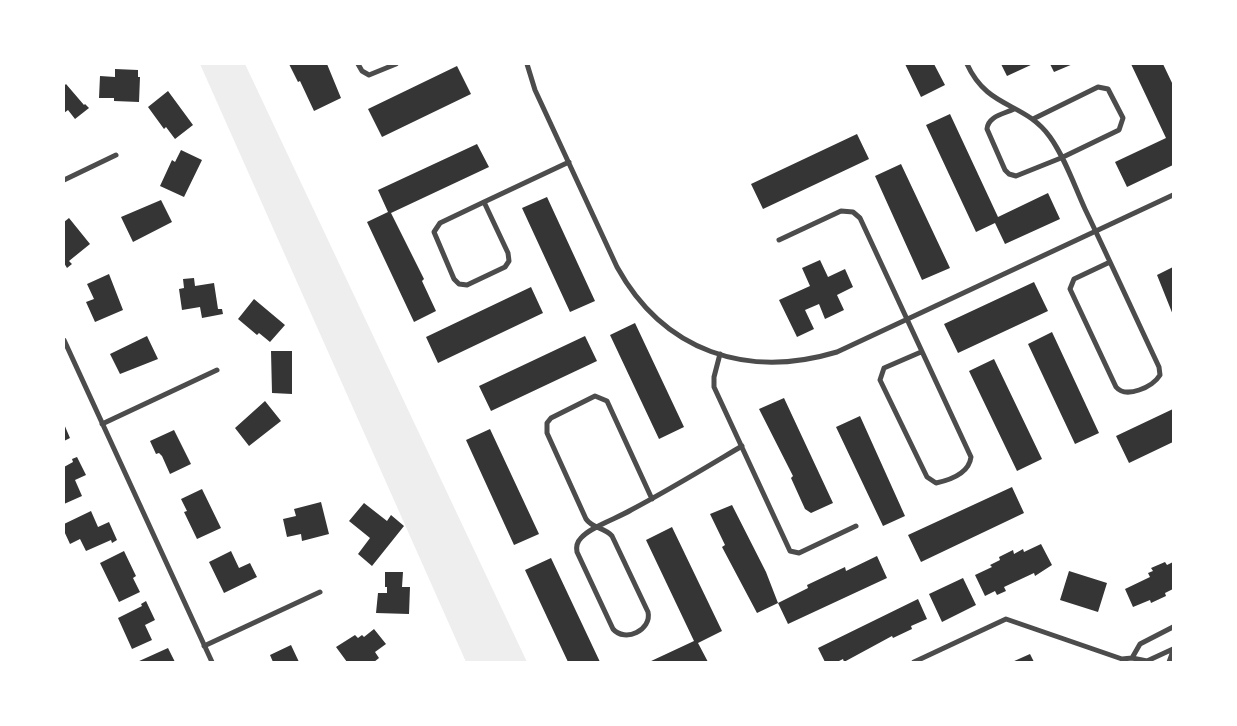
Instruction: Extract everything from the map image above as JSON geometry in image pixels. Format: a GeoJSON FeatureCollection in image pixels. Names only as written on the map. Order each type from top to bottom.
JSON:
{"type":"FeatureCollection","features":[{"type":"Feature","properties":{"kind":"street"},"geometry":{"type":"LineString","coordinates":[[358,64],[362,71],[369,75],[396,64]]}},
{"type":"Feature","properties":{"kind":"street"},"geometry":{"type":"LineString","coordinates":[[527,64],[535,90],[617,267],[636,296],[665,326],[694,344],[720,354],[761,362],[803,361],[837,352],[1173,195]]}},
{"type":"Feature","properties":{"kind":"street"},"geometry":{"type":"LineString","coordinates":[[967,64],[983,89],[998,101],[1033,119],[1050,138],[1061,158],[1110,262],[1160,371],[1158,378],[1154,382],[1129,394],[1120,392],[1116,387],[1070,289],[1074,279],[1110,262]]}},
{"type":"Feature","properties":{"kind":"street"},"geometry":{"type":"LineString","coordinates":[[1015,109],[993,118],[987,127],[988,134],[1007,172],[1012,175],[1020,175],[1061,158],[1122,126],[1122,116],[1111,93],[1105,88],[1098,87],[1033,119]]}},
{"type":"Feature","properties":{"kind":"street"},"geometry":{"type":"LineString","coordinates":[[64,180],[116,155]]}},
{"type":"Feature","properties":{"kind":"street"},"geometry":{"type":"LineString","coordinates":[[484,202],[508,253],[509,261],[506,267],[467,285],[463,285],[454,279],[434,232],[440,223],[484,202],[569,162]]}},
{"type":"Feature","properties":{"kind":"street"},"geometry":{"type":"LineString","coordinates":[[779,240],[841,211],[856,214],[921,352],[970,457],[969,466],[964,471],[936,482],[927,477],[880,380],[884,368],[921,352]]}},
{"type":"Feature","properties":{"kind":"street"},"geometry":{"type":"LineString","coordinates":[[64,340],[212,662]]}},
{"type":"Feature","properties":{"kind":"street"},"geometry":{"type":"LineString","coordinates":[[720,354],[714,376],[714,387],[790,552],[799,553],[856,526]]}},
{"type":"Feature","properties":{"kind":"street"},"geometry":{"type":"LineString","coordinates":[[102,424],[217,370]]}},
{"type":"Feature","properties":{"kind":"street"},"geometry":{"type":"LineString","coordinates":[[652,499],[607,401],[595,396],[551,418],[546,423],[547,433],[586,519],[598,528],[603,528],[610,534],[648,616],[644,628],[630,635],[620,635],[614,630],[577,552],[576,545],[581,537],[598,528],[652,499],[742,446]]}},
{"type":"Feature","properties":{"kind":"street"},"geometry":{"type":"LineString","coordinates":[[204,646],[320,592]]}},
{"type":"Feature","properties":{"kind":"street"},"geometry":{"type":"LineString","coordinates":[[914,662],[1006,619],[1122,659],[1132,658],[1148,661],[1173,650]]}},
{"type":"Feature","properties":{"kind":"street"},"geometry":{"type":"LineString","coordinates":[[1132,658],[1140,644],[1173,627]]}},
{"type":"Feature","properties":{"kind":"street"},"geometry":{"type":"LineString","coordinates":[[1169,662],[1173,650]]}},
{"type":"Feature","properties":{"kind":"shaded area"},"geometry":{"type":"Polygon","coordinates":[[[200,64],[245,64],[527,662],[466,662],[200,64]]]}},
{"type":"Feature","properties":{"kind":"building"},"geometry":{"type":"Polygon","coordinates":[[[289,64],[327,64],[341,98],[314,111],[300,81],[298,82],[289,64]]]}},
{"type":"Feature","properties":{"kind":"building"},"geometry":{"type":"Polygon","coordinates":[[[905,64],[934,64],[945,85],[921,97],[905,64]]]}},
{"type":"Feature","properties":{"kind":"building"},"geometry":{"type":"Polygon","coordinates":[[[1001,64],[1033,64],[1007,76],[1001,64]]]}},
{"type":"Feature","properties":{"kind":"building"},"geometry":{"type":"Polygon","coordinates":[[[1050,64],[1073,64],[1054,72],[1050,64]]]}},
{"type":"Feature","properties":{"kind":"building"},"geometry":{"type":"Polygon","coordinates":[[[1131,64],[1163,64],[1173,85],[1173,165],[1127,187],[1115,162],[1166,138],[1131,64]]]}},
{"type":"Feature","properties":{"kind":"building"},"geometry":{"type":"Polygon","coordinates":[[[457,66],[471,94],[382,137],[368,109],[457,66]]]}},
{"type":"Feature","properties":{"kind":"building"},"geometry":{"type":"Polygon","coordinates":[[[115,69],[138,70],[138,77],[140,77],[139,102],[99,98],[100,76],[115,77],[115,69]]]}},
{"type":"Feature","properties":{"kind":"building"},"geometry":{"type":"Polygon","coordinates":[[[66,84],[84,105],[89,108],[75,119],[68,110],[64,113],[64,86],[66,84]]]}},
{"type":"Feature","properties":{"kind":"building"},"geometry":{"type":"Polygon","coordinates":[[[168,91],[193,125],[175,139],[166,127],[164,129],[148,107],[168,91]]]}},
{"type":"Feature","properties":{"kind":"building"},"geometry":{"type":"Polygon","coordinates":[[[950,114],[998,217],[1048,193],[1060,219],[1005,244],[995,223],[976,232],[926,125],[950,114]]]}},
{"type":"Feature","properties":{"kind":"building"},"geometry":{"type":"Polygon","coordinates":[[[857,134],[869,159],[763,209],[751,184],[857,134]]]}},
{"type":"Feature","properties":{"kind":"building"},"geometry":{"type":"Polygon","coordinates":[[[477,144],[489,167],[391,213],[424,279],[422,281],[436,311],[414,322],[367,222],[388,212],[378,190],[477,144]]]}},
{"type":"Feature","properties":{"kind":"building"},"geometry":{"type":"Polygon","coordinates":[[[181,150],[202,160],[184,197],[160,186],[172,160],[175,162],[181,150]]]}},
{"type":"Feature","properties":{"kind":"building"},"geometry":{"type":"Polygon","coordinates":[[[901,164],[950,268],[922,280],[875,176],[901,164]]]}},
{"type":"Feature","properties":{"kind":"building"},"geometry":{"type":"Polygon","coordinates":[[[547,197],[595,301],[570,312],[522,208],[547,197]]]}},
{"type":"Feature","properties":{"kind":"building"},"geometry":{"type":"Polygon","coordinates":[[[161,200],[172,222],[133,242],[121,217],[161,200]]]}},
{"type":"Feature","properties":{"kind":"building"},"geometry":{"type":"Polygon","coordinates":[[[69,218],[90,244],[69,261],[72,264],[67,268],[64,263],[64,222],[69,218]]]}},
{"type":"Feature","properties":{"kind":"building"},"geometry":{"type":"Polygon","coordinates":[[[820,260],[828,277],[845,269],[853,287],[837,295],[844,310],[825,319],[819,304],[805,310],[814,329],[797,337],[779,300],[810,286],[802,268],[820,260]]]}},
{"type":"Feature","properties":{"kind":"building"},"geometry":{"type":"Polygon","coordinates":[[[1173,267],[1173,315],[1157,275],[1173,267]]]}},
{"type":"Feature","properties":{"kind":"building"},"geometry":{"type":"Polygon","coordinates":[[[109,274],[123,310],[95,322],[86,302],[94,299],[87,284],[109,274]]]}},
{"type":"Feature","properties":{"kind":"building"},"geometry":{"type":"Polygon","coordinates":[[[194,278],[195,286],[214,283],[218,309],[222,309],[223,314],[202,318],[200,307],[182,310],[179,289],[184,288],[183,279],[194,278]]]}},
{"type":"Feature","properties":{"kind":"building"},"geometry":{"type":"Polygon","coordinates":[[[1034,282],[1048,311],[958,353],[944,324],[1034,282]]]}},
{"type":"Feature","properties":{"kind":"building"},"geometry":{"type":"Polygon","coordinates":[[[531,287],[543,313],[438,363],[426,337],[531,287]]]}},
{"type":"Feature","properties":{"kind":"building"},"geometry":{"type":"Polygon","coordinates":[[[254,299],[285,325],[270,342],[259,333],[257,335],[238,319],[254,299]]]}},
{"type":"Feature","properties":{"kind":"building"},"geometry":{"type":"Polygon","coordinates":[[[635,323],[684,427],[659,439],[610,335],[635,323]]]}},
{"type":"Feature","properties":{"kind":"building"},"geometry":{"type":"Polygon","coordinates":[[[1052,332],[1099,433],[1075,444],[1028,344],[1052,332]]]}},
{"type":"Feature","properties":{"kind":"building"},"geometry":{"type":"Polygon","coordinates":[[[147,336],[158,359],[120,374],[110,354],[147,336]]]}},
{"type":"Feature","properties":{"kind":"building"},"geometry":{"type":"Polygon","coordinates":[[[585,336],[597,361],[491,411],[479,386],[585,336]]]}},
{"type":"Feature","properties":{"kind":"building"},"geometry":{"type":"Polygon","coordinates":[[[271,351],[292,351],[292,394],[272,393],[271,351]]]}},
{"type":"Feature","properties":{"kind":"building"},"geometry":{"type":"Polygon","coordinates":[[[994,359],[1042,459],[1017,471],[969,371],[994,359]]]}},
{"type":"Feature","properties":{"kind":"building"},"geometry":{"type":"Polygon","coordinates":[[[784,398],[833,503],[811,513],[805,509],[791,478],[793,476],[759,409],[784,398]]]}},
{"type":"Feature","properties":{"kind":"building"},"geometry":{"type":"Polygon","coordinates":[[[265,401],[281,421],[249,446],[235,428],[265,401]]]}},
{"type":"Feature","properties":{"kind":"building"},"geometry":{"type":"Polygon","coordinates":[[[1173,409],[1173,442],[1129,463],[1116,436],[1173,409]]]}},
{"type":"Feature","properties":{"kind":"building"},"geometry":{"type":"Polygon","coordinates":[[[860,416],[905,516],[883,526],[836,427],[860,416]]]}},
{"type":"Feature","properties":{"kind":"building"},"geometry":{"type":"Polygon","coordinates":[[[64,424],[70,438],[64,441],[64,424]]]}},
{"type":"Feature","properties":{"kind":"building"},"geometry":{"type":"Polygon","coordinates":[[[490,429],[539,534],[514,545],[466,440],[490,429]]]}},
{"type":"Feature","properties":{"kind":"building"},"geometry":{"type":"Polygon","coordinates":[[[174,430],[191,464],[170,474],[162,456],[159,453],[156,454],[150,441],[174,430]]]}},
{"type":"Feature","properties":{"kind":"building"},"geometry":{"type":"Polygon","coordinates":[[[77,457],[86,475],[75,480],[82,496],[64,504],[64,467],[73,462],[72,459],[77,457]]]}},
{"type":"Feature","properties":{"kind":"building"},"geometry":{"type":"Polygon","coordinates":[[[1012,487],[1024,513],[921,562],[908,535],[1012,487]]]}},
{"type":"Feature","properties":{"kind":"building"},"geometry":{"type":"Polygon","coordinates":[[[202,489],[221,528],[197,539],[184,512],[187,511],[181,499],[202,489]]]}},
{"type":"Feature","properties":{"kind":"building"},"geometry":{"type":"Polygon","coordinates":[[[321,502],[329,534],[302,541],[301,534],[287,537],[283,519],[296,516],[294,509],[321,502]]]}},
{"type":"Feature","properties":{"kind":"building"},"geometry":{"type":"Polygon","coordinates":[[[364,503],[387,521],[391,515],[404,526],[372,566],[358,554],[370,538],[349,521],[364,503]]]}},
{"type":"Feature","properties":{"kind":"building"},"geometry":{"type":"Polygon","coordinates":[[[732,505],[766,572],[778,603],[757,613],[722,547],[725,545],[710,514],[732,505]]]}},
{"type":"Feature","properties":{"kind":"building"},"geometry":{"type":"Polygon","coordinates":[[[91,511],[98,527],[109,522],[117,540],[112,543],[111,540],[86,551],[80,539],[70,544],[64,531],[64,524],[91,511]]]}},
{"type":"Feature","properties":{"kind":"building"},"geometry":{"type":"Polygon","coordinates":[[[672,527],[722,631],[698,643],[708,662],[649,662],[694,641],[646,540],[672,527]]]}},
{"type":"Feature","properties":{"kind":"building"},"geometry":{"type":"Polygon","coordinates":[[[1041,544],[1052,565],[1035,576],[1034,573],[1004,587],[1006,591],[997,595],[995,591],[985,596],[975,575],[992,567],[990,565],[1000,560],[999,557],[1013,550],[1014,554],[1023,549],[1024,552],[1041,544]]]}},
{"type":"Feature","properties":{"kind":"building"},"geometry":{"type":"Polygon","coordinates":[[[124,551],[136,576],[133,578],[140,592],[119,602],[100,563],[124,551]]]}},
{"type":"Feature","properties":{"kind":"building"},"geometry":{"type":"Polygon","coordinates":[[[231,551],[239,568],[250,563],[257,577],[224,593],[209,562],[231,551]]]}},
{"type":"Feature","properties":{"kind":"building"},"geometry":{"type":"Polygon","coordinates":[[[877,556],[887,578],[788,624],[778,603],[808,588],[807,585],[845,567],[846,571],[877,556]]]}},
{"type":"Feature","properties":{"kind":"building"},"geometry":{"type":"Polygon","coordinates":[[[551,558],[600,662],[568,662],[525,570],[551,558]]]}},
{"type":"Feature","properties":{"kind":"building"},"geometry":{"type":"Polygon","coordinates":[[[1165,562],[1167,565],[1173,562],[1173,589],[1165,593],[1166,596],[1151,603],[1150,600],[1133,607],[1125,589],[1150,577],[1148,573],[1153,571],[1151,568],[1165,562]]]}},
{"type":"Feature","properties":{"kind":"building"},"geometry":{"type":"Polygon","coordinates":[[[1069,571],[1107,583],[1098,612],[1060,600],[1069,571]]]}},
{"type":"Feature","properties":{"kind":"building"},"geometry":{"type":"Polygon","coordinates":[[[385,572],[403,572],[402,587],[410,587],[409,614],[376,613],[378,593],[387,593],[385,572]]]}},
{"type":"Feature","properties":{"kind":"building"},"geometry":{"type":"Polygon","coordinates":[[[963,578],[976,605],[942,622],[929,594],[963,578]]]}},
{"type":"Feature","properties":{"kind":"building"},"geometry":{"type":"Polygon","coordinates":[[[918,599],[927,619],[911,626],[912,629],[893,638],[892,636],[844,662],[843,659],[837,662],[825,662],[818,648],[918,599]]]}},
{"type":"Feature","properties":{"kind":"building"},"geometry":{"type":"Polygon","coordinates":[[[146,601],[155,620],[145,625],[152,640],[132,649],[118,618],[142,606],[141,604],[146,601]]]}},
{"type":"Feature","properties":{"kind":"building"},"geometry":{"type":"Polygon","coordinates":[[[374,629],[386,644],[375,652],[379,658],[374,662],[347,662],[336,647],[355,635],[358,638],[362,635],[364,637],[374,629]]]}},
{"type":"Feature","properties":{"kind":"building"},"geometry":{"type":"Polygon","coordinates":[[[291,645],[299,662],[273,662],[270,655],[291,645]]]}},
{"type":"Feature","properties":{"kind":"building"},"geometry":{"type":"Polygon","coordinates":[[[168,648],[175,662],[137,662],[168,648]]]}},
{"type":"Feature","properties":{"kind":"building"},"geometry":{"type":"Polygon","coordinates":[[[1030,654],[1034,662],[1012,662],[1030,654]]]}}]}
